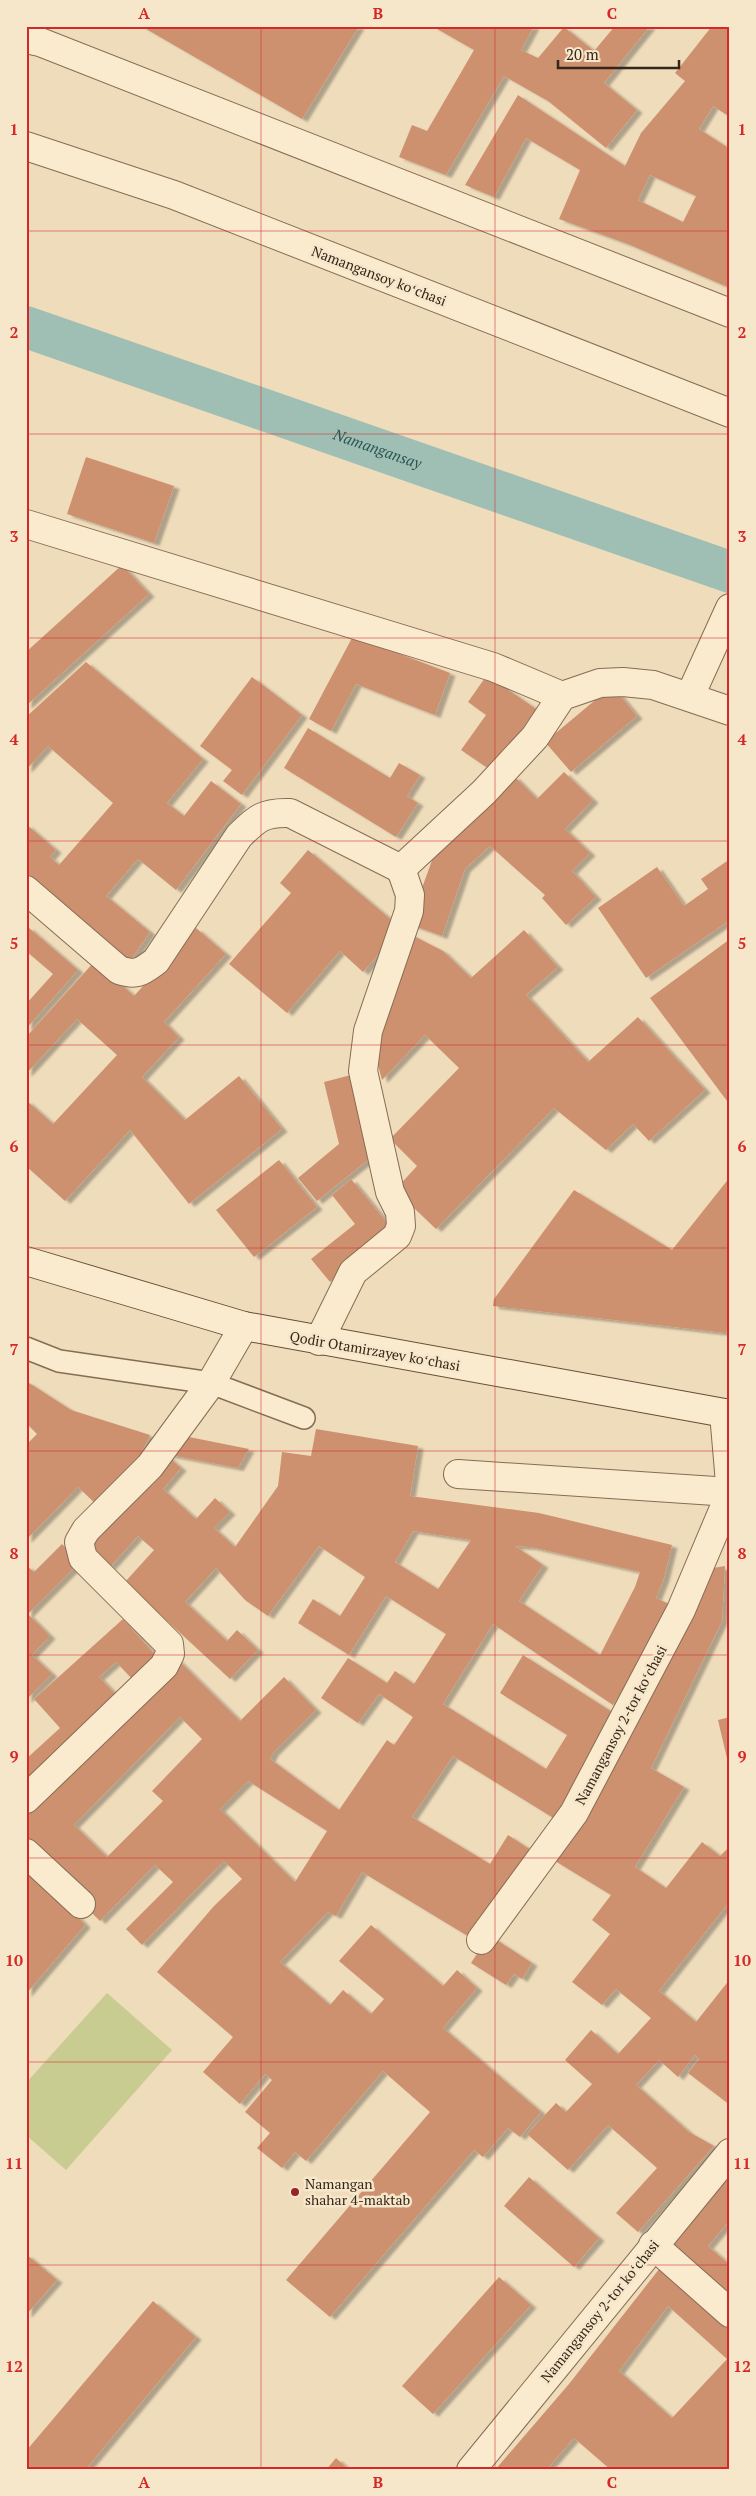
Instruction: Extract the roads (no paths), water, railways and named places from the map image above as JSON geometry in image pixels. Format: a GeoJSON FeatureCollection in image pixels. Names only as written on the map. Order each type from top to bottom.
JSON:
{"type":"FeatureCollection","features":[{"type":"Feature","properties":{"kind":"street"},"geometry":{"type":"LineString","coordinates":[[38,36],[730,313]]}},
{"type":"Feature","properties":{"kind":"street","name":"Namangansoy koʻchasi"},"geometry":{"type":"LineString","coordinates":[[26,146],[174,195],[730,413]]}},
{"type":"Feature","properties":{"kind":"street"},"geometry":{"type":"LineString","coordinates":[[26,524],[493,667],[562,696]]}},
{"type":"Feature","properties":{"kind":"street"},"geometry":{"type":"LineString","coordinates":[[694,690],[730,608]]}},
{"type":"Feature","properties":{"kind":"street"},"geometry":{"type":"LineString","coordinates":[[401,869],[484,792],[535,737],[562,696],[600,684],[623,682],[694,690],[730,711]]}},
{"type":"Feature","properties":{"kind":"street"},"geometry":{"type":"LineString","coordinates":[[26,890],[119,970],[132,974],[142,971],[156,961],[239,836],[256,819],[273,812],[290,813],[401,869],[410,895],[408,911],[368,1031],[363,1071],[390,1192],[400,1212],[402,1226],[396,1236],[354,1272],[319,1341]]}},
{"type":"Feature","properties":{"kind":"street","name":"Qodir Otamirzayev koʻchasi"},"geometry":{"type":"LineString","coordinates":[[26,1261],[244,1326],[727,1413]]}},
{"type":"Feature","properties":{"kind":"street"},"geometry":{"type":"LineString","coordinates":[[26,1799],[164,1666],[170,1654],[169,1644],[83,1558],[79,1542],[86,1530],[150,1466],[211,1383],[244,1326]]}},
{"type":"Feature","properties":{"kind":"street"},"geometry":{"type":"LineString","coordinates":[[727,1413],[730,1483]]}},
{"type":"Feature","properties":{"kind":"street"},"geometry":{"type":"LineString","coordinates":[[458,1474],[730,1493]]}},
{"type":"Feature","properties":{"kind":"street","name":"Namangansoy 2-tor koʻchasi"},"geometry":{"type":"LineString","coordinates":[[481,1940],[574,1813],[681,1610],[730,1493]]}},
{"type":"Feature","properties":{"kind":"street"},"geometry":{"type":"LineString","coordinates":[[26,1853],[81,1904]]}},
{"type":"Feature","properties":{"kind":"street","name":"Namangansoy 2-tor koʻchasi"},"geometry":{"type":"LineString","coordinates":[[471,2470],[730,2153]]}},
{"type":"Feature","properties":{"kind":"street"},"geometry":{"type":"LineString","coordinates":[[653,2245],[730,2313]]}},
{"type":"Feature","properties":{"kind":"lane"},"geometry":{"type":"LineString","coordinates":[[26,1348],[59,1361],[211,1383],[304,1418]]}},
{"type":"Feature","properties":{"kind":"waterway","name":"Namangansay"},"geometry":{"type":"LineString","coordinates":[[26,327],[730,572]]}},
{"type":"Feature","properties":{"kind":"place","name":"Namangan shahar 4-maktab"},"geometry":{"type":"Point","coordinates":[295,2192]}}]}
